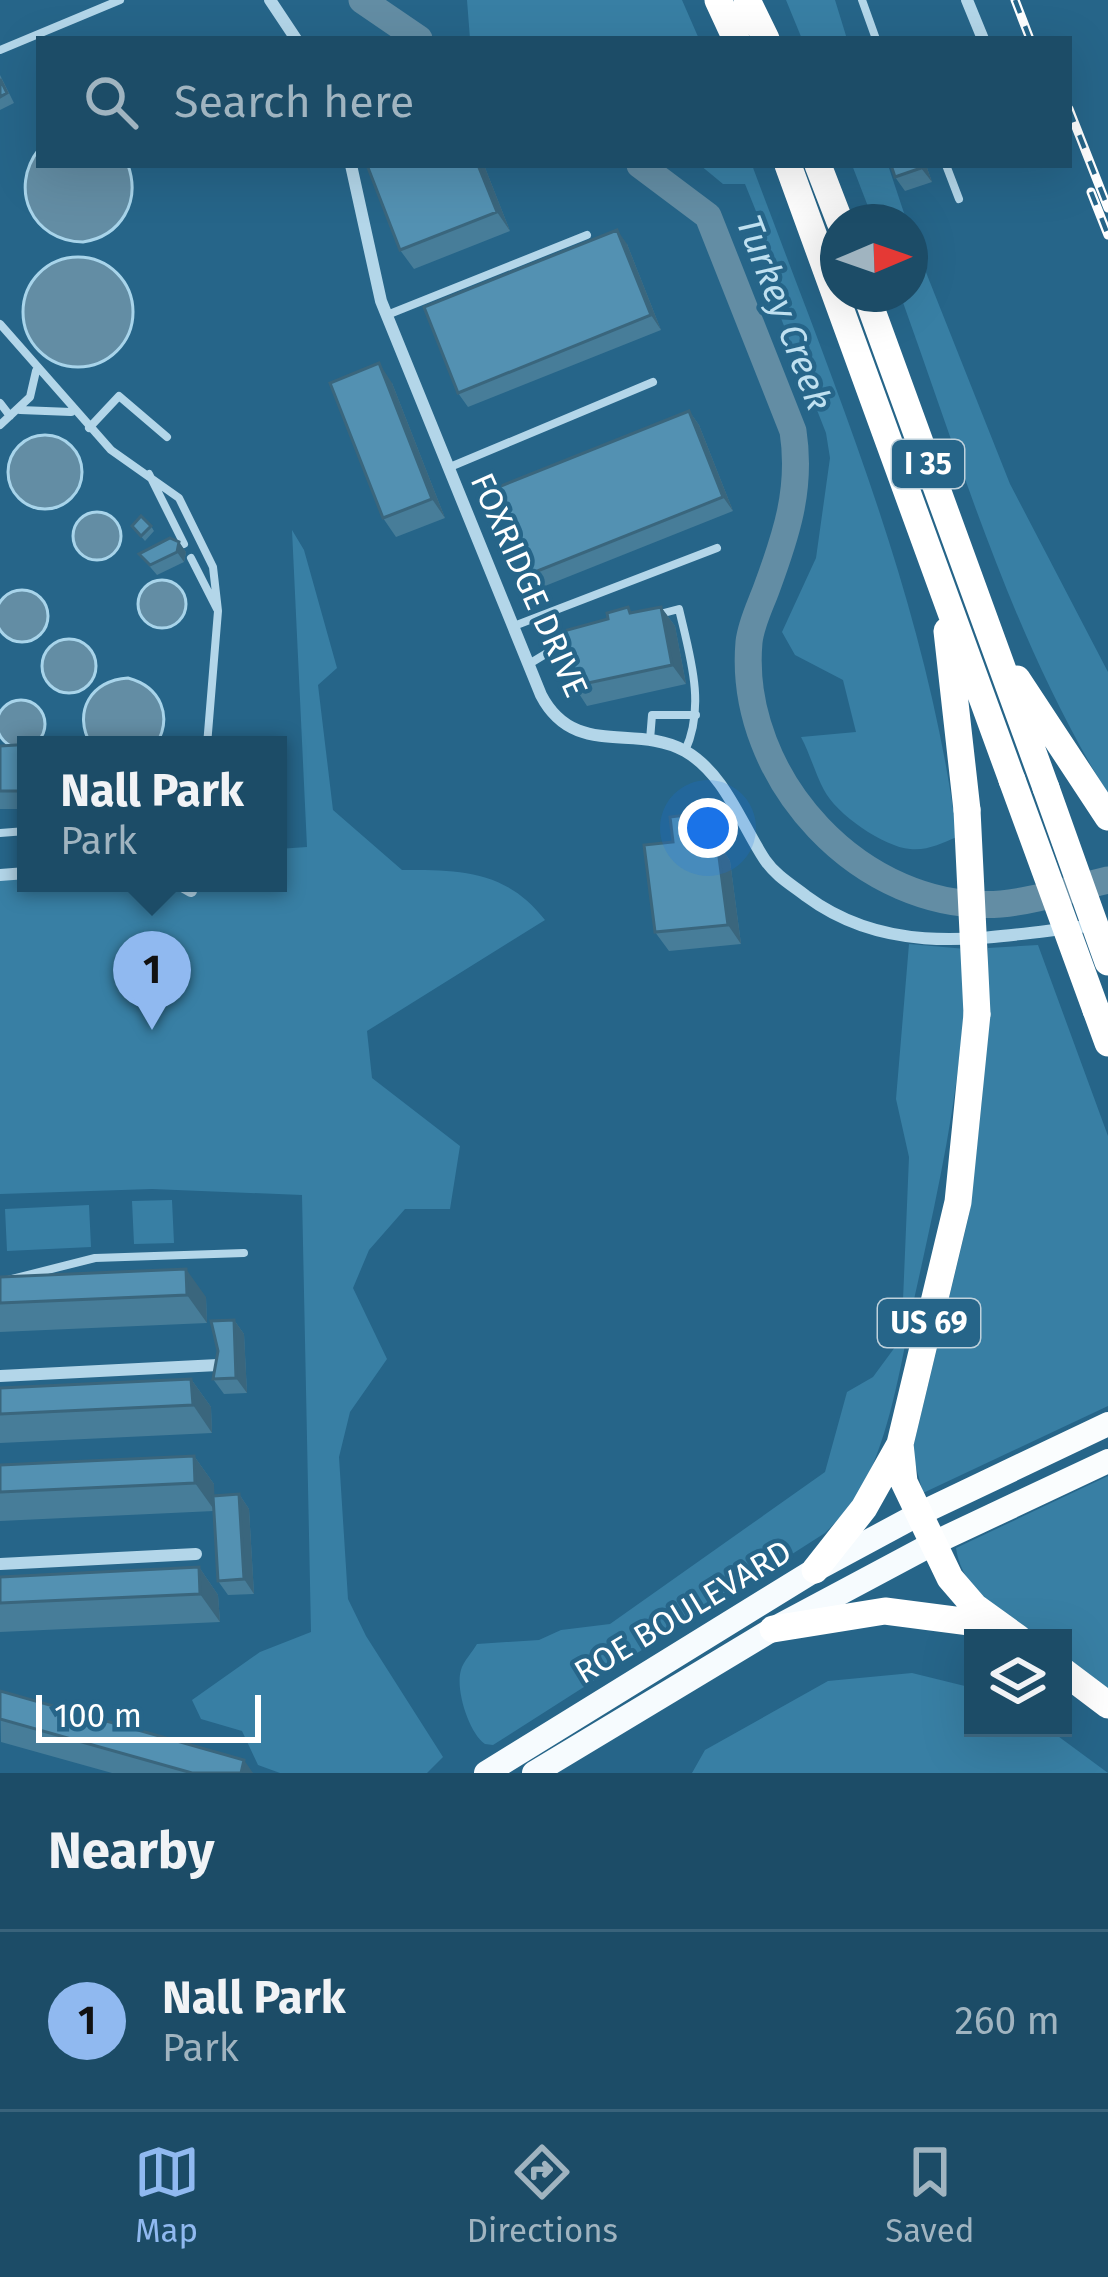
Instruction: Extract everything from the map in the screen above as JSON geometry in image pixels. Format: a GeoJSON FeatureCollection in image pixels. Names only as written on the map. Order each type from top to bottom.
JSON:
{"type":"FeatureCollection","features":[{"type":"Feature","properties":{"kind":"highway"},"geometry":{"type":"LineString","coordinates":[[718,0],[735,36]]}},
{"type":"Feature","properties":{"kind":"highway"},"geometry":{"type":"LineString","coordinates":[[752,0],[766,36]]}},
{"type":"Feature","properties":{"kind":"highway","name":"I 35"},"geometry":{"type":"LineString","coordinates":[[789,168],[1108,1043]]}},
{"type":"Feature","properties":{"kind":"highway"},"geometry":{"type":"LineString","coordinates":[[819,168],[832,204]]}},
{"type":"Feature","properties":{"kind":"highway","name":"I 35"},"geometry":{"type":"LineString","coordinates":[[872,312],[1108,962]]}},
{"type":"Feature","properties":{"kind":"highway","name":"US 69"},"geometry":{"type":"LineString","coordinates":[[936,1542],[904,1482],[901,1444],[958,1202],[977,1015],[975,887],[943,591]]}},
{"type":"Feature","properties":{"kind":"highway"},"geometry":{"type":"LineString","coordinates":[[989,635],[1108,817]]}},
{"type":"Feature","properties":{"kind":"highway"},"geometry":{"type":"LineString","coordinates":[[919,1514],[1108,1424]]}},
{"type":"Feature","properties":{"kind":"highway"},"geometry":{"type":"LineString","coordinates":[[814,1570],[864,1508],[901,1444]]}},
{"type":"Feature","properties":{"kind":"highway"},"geometry":{"type":"LineString","coordinates":[[1007,1629],[960,1592],[936,1542],[1108,1460]]}},
{"type":"Feature","properties":{"kind":"highway"},"geometry":{"type":"LineString","coordinates":[[773,1629],[885,1611],[993,1629]]}},
{"type":"Feature","properties":{"kind":"highway"},"geometry":{"type":"LineString","coordinates":[[1072,1678],[1108,1705]]}},
{"type":"Feature","properties":{"kind":"main road","name":"ROE BOULEVARD"},"geometry":{"type":"LineString","coordinates":[[486,1773],[814,1570],[919,1514]]}},
{"type":"Feature","properties":{"kind":"main road","name":"ROE BOULEVARD"},"geometry":{"type":"LineString","coordinates":[[533,1773],[773,1629],[936,1542]]}},
{"type":"Feature","properties":{"kind":"street"},"geometry":{"type":"LineString","coordinates":[[270,0],[294,36]]}},
{"type":"Feature","properties":{"kind":"street"},"geometry":{"type":"LineString","coordinates":[[968,0],[982,36]]}},
{"type":"Feature","properties":{"kind":"street","name":"FOXRIDGE DRIVE"},"geometry":{"type":"LineString","coordinates":[[352,168],[387,315],[545,704],[567,727],[602,740],[650,740],[685,751],[712,773],[776,873],[839,916],[938,942],[1108,924]]}},
{"type":"Feature","properties":{"kind":"street"},"geometry":{"type":"LineString","coordinates":[[0,1376],[218,1365]]}},
{"type":"Feature","properties":{"kind":"street"},"geometry":{"type":"LineString","coordinates":[[0,1564],[196,1554]]}},
{"type":"Feature","properties":{"kind":"lane"},"geometry":{"type":"LineString","coordinates":[[0,50],[120,0]]}},
{"type":"Feature","properties":{"kind":"lane"},"geometry":{"type":"LineString","coordinates":[[862,0],[875,36]]}},
{"type":"Feature","properties":{"kind":"lane"},"geometry":{"type":"LineString","coordinates":[[947,168],[959,199]]}},
{"type":"Feature","properties":{"kind":"lane"},"geometry":{"type":"LineString","coordinates":[[387,315],[586,236]]}},
{"type":"Feature","properties":{"kind":"lane"},"geometry":{"type":"LineString","coordinates":[[0,324],[72,412],[179,498],[214,567],[218,610],[208,736]]}},
{"type":"Feature","properties":{"kind":"lane"},"geometry":{"type":"LineString","coordinates":[[0,425],[30,397],[36,370]]}},
{"type":"Feature","properties":{"kind":"lane"},"geometry":{"type":"LineString","coordinates":[[449,468],[653,382]]}},
{"type":"Feature","properties":{"kind":"lane"},"geometry":{"type":"LineString","coordinates":[[89,428],[118,397],[167,437]]}},
{"type":"Feature","properties":{"kind":"lane"},"geometry":{"type":"LineString","coordinates":[[0,403],[15,413],[72,412]]}},
{"type":"Feature","properties":{"kind":"lane"},"geometry":{"type":"LineString","coordinates":[[148,473],[184,544]]}},
{"type":"Feature","properties":{"kind":"lane"},"geometry":{"type":"LineString","coordinates":[[513,627],[717,548]]}},
{"type":"Feature","properties":{"kind":"lane"},"geometry":{"type":"LineString","coordinates":[[191,557],[218,610]]}},
{"type":"Feature","properties":{"kind":"lane"},"geometry":{"type":"LineString","coordinates":[[642,618],[679,609],[693,670],[696,715],[685,751]]}},
{"type":"Feature","properties":{"kind":"lane"},"geometry":{"type":"LineString","coordinates":[[528,664],[585,634]]}},
{"type":"Feature","properties":{"kind":"lane"},"geometry":{"type":"LineString","coordinates":[[650,740],[652,715],[696,715]]}},
{"type":"Feature","properties":{"kind":"lane"},"geometry":{"type":"LineString","coordinates":[[0,1282],[94,1258],[244,1253]]}},
{"type":"Feature","properties":{"kind":"shaded area"},"geometry":{"type":"Polygon","coordinates":[[[467,0],[682,0],[698,36],[470,36],[467,0]]]}},
{"type":"Feature","properties":{"kind":"shaded area"},"geometry":{"type":"Polygon","coordinates":[[[786,0],[835,0],[846,36],[801,36],[786,0]]]}},
{"type":"Feature","properties":{"kind":"shaded area"},"geometry":{"type":"Polygon","coordinates":[[[36,154],[36,168],[129,168],[132,192],[125,215],[108,233],[83,242],[50,233],[30,210],[26,180],[36,154]]]}},
{"type":"Feature","properties":{"kind":"shaded area"},"geometry":{"type":"Polygon","coordinates":[[[704,168],[753,168],[901,579],[943,750],[957,837],[934,846],[899,847],[850,819],[824,790],[801,737],[856,732],[843,680],[795,655],[782,632],[816,558],[830,458],[826,433],[766,280],[764,231],[745,184],[723,184],[704,168]]]}},
{"type":"Feature","properties":{"kind":"shaded area"},"geometry":{"type":"Polygon","coordinates":[[[853,168],[889,168],[901,204],[867,204],[853,168]]]}},
{"type":"Feature","properties":{"kind":"shaded area"},"geometry":{"type":"Polygon","coordinates":[[[78,257],[99,261],[117,273],[129,291],[133,312],[129,333],[117,351],[99,363],[78,367],[57,363],[39,351],[27,333],[23,312],[27,291],[39,273],[57,261],[78,257]]]}},
{"type":"Feature","properties":{"kind":"shaded area"},"geometry":{"type":"Polygon","coordinates":[[[928,277],[1010,484],[1108,672],[1108,794],[1044,675],[991,550],[906,312],[928,312],[928,277]]]}},
{"type":"Feature","properties":{"kind":"shaded area"},"geometry":{"type":"Polygon","coordinates":[[[45,435],[59,437],[71,446],[80,458],[80,486],[71,498],[59,507],[45,509],[31,507],[19,498],[10,486],[8,472],[10,458],[19,446],[31,437],[45,435]]]}},
{"type":"Feature","properties":{"kind":"shaded area"},"geometry":{"type":"Polygon","coordinates":[[[97,512],[114,519],[121,536],[114,553],[97,560],[80,553],[73,536],[80,519],[97,512]]]}},
{"type":"Feature","properties":{"kind":"shaded area"},"geometry":{"type":"Polygon","coordinates":[[[292,530],[304,550],[337,668],[318,685],[333,810],[402,870],[481,876],[514,891],[545,920],[367,1031],[372,1078],[460,1146],[450,1209],[405,1209],[369,1250],[353,1288],[387,1359],[350,1412],[339,1457],[348,1599],[366,1636],[443,1757],[427,1773],[280,1773],[258,1765],[242,1731],[201,1719],[192,1700],[260,1652],[311,1632],[302,1195],[152,1189],[0,1194],[0,876],[17,875],[17,892],[287,892],[287,848],[307,847],[292,530]]]}},
{"type":"Feature","properties":{"kind":"shaded area"},"geometry":{"type":"Polygon","coordinates":[[[162,580],[179,587],[186,604],[179,621],[162,628],[145,621],[138,604],[145,587],[162,580]]]}},
{"type":"Feature","properties":{"kind":"shaded area"},"geometry":{"type":"Polygon","coordinates":[[[22,590],[32,592],[46,606],[48,616],[41,635],[22,642],[3,635],[-1,604],[3,597],[22,590]]]}},
{"type":"Feature","properties":{"kind":"shaded area"},"geometry":{"type":"Polygon","coordinates":[[[69,639],[88,647],[96,666],[88,685],[69,693],[50,685],[42,666],[50,647],[69,639]]]}},
{"type":"Feature","properties":{"kind":"shaded area"},"geometry":{"type":"Polygon","coordinates":[[[115,680],[139,682],[156,696],[163,713],[160,736],[87,736],[88,700],[115,680]]]}},
{"type":"Feature","properties":{"kind":"shaded area"},"geometry":{"type":"Polygon","coordinates":[[[12,702],[30,702],[43,715],[41,736],[17,736],[17,747],[-1,733],[-1,715],[12,702]]]}},
{"type":"Feature","properties":{"kind":"shaded area"},"geometry":{"type":"Polygon","coordinates":[[[909,944],[966,949],[965,994],[941,1172],[900,1369],[884,1433],[865,1482],[825,1533],[493,1745],[485,1744],[469,1721],[460,1688],[462,1667],[477,1644],[539,1640],[561,1630],[610,1624],[825,1472],[847,1392],[873,1377],[898,1343],[909,1157],[896,1099],[909,944]]]}},
{"type":"Feature","properties":{"kind":"shaded area"},"geometry":{"type":"Polygon","coordinates":[[[1038,945],[1108,1136],[1108,1406],[923,1493],[912,1452],[969,1215],[982,1100],[988,948],[1038,945]]]}},
{"type":"Feature","properties":{"kind":"shaded area"},"geometry":{"type":"Polygon","coordinates":[[[172,1200],[174,1243],[134,1244],[132,1201],[172,1200]]]}},
{"type":"Feature","properties":{"kind":"shaded area"},"geometry":{"type":"Polygon","coordinates":[[[89,1205],[91,1247],[7,1251],[5,1209],[89,1205]]]}},
{"type":"Feature","properties":{"kind":"shaded area"},"geometry":{"type":"Polygon","coordinates":[[[1108,1476],[1108,1694],[1072,1666],[1072,1629],[1027,1629],[1012,1622],[981,1597],[956,1548],[1108,1476]]]}},
{"type":"Feature","properties":{"kind":"shaded area"},"geometry":{"type":"Polygon","coordinates":[[[912,1673],[964,1686],[964,1737],[1059,1737],[1108,1773],[692,1773],[705,1750],[828,1681],[912,1673]]]}},
{"type":"Feature","properties":{"kind":"building"},"geometry":{"type":"Polygon","coordinates":[[[368,168],[479,168],[497,212],[400,250],[368,168]]]}},
{"type":"Feature","properties":{"kind":"building"},"geometry":{"type":"Polygon","coordinates":[[[892,168],[921,168],[895,177],[892,168]]]}},
{"type":"Feature","properties":{"kind":"building"},"geometry":{"type":"Polygon","coordinates":[[[617,230],[651,315],[458,393],[424,307],[617,230]]]}},
{"type":"Feature","properties":{"kind":"building"},"geometry":{"type":"Polygon","coordinates":[[[379,363],[432,499],[383,518],[330,383],[379,363]]]}},
{"type":"Feature","properties":{"kind":"building"},"geometry":{"type":"Polygon","coordinates":[[[689,411],[723,497],[530,574],[496,488],[689,411]]]}},
{"type":"Feature","properties":{"kind":"building"},"geometry":{"type":"Polygon","coordinates":[[[141,516],[151,526],[141,536],[132,526],[141,516]]]}},
{"type":"Feature","properties":{"kind":"building"},"geometry":{"type":"Polygon","coordinates":[[[170,538],[179,542],[177,552],[150,565],[139,554],[170,538]]]}},
{"type":"Feature","properties":{"kind":"building"},"geometry":{"type":"Polygon","coordinates":[[[628,607],[630,613],[661,607],[672,665],[574,686],[560,632],[608,619],[607,613],[628,607]]]}},
{"type":"Feature","properties":{"kind":"building"},"geometry":{"type":"Polygon","coordinates":[[[17,745],[17,791],[0,791],[0,746],[17,745]]]}},
{"type":"Feature","properties":{"kind":"building"},"geometry":{"type":"Polygon","coordinates":[[[709,812],[728,925],[655,932],[644,845],[673,842],[670,817],[709,812]]]}},
{"type":"Feature","properties":{"kind":"building"},"geometry":{"type":"Polygon","coordinates":[[[186,1269],[187,1295],[0,1303],[0,1277],[186,1269]]]}},
{"type":"Feature","properties":{"kind":"building"},"geometry":{"type":"Polygon","coordinates":[[[234,1320],[236,1378],[213,1379],[218,1351],[211,1321],[234,1320]]]}},
{"type":"Feature","properties":{"kind":"building"},"geometry":{"type":"Polygon","coordinates":[[[191,1379],[193,1405],[0,1414],[0,1388],[191,1379]]]}},
{"type":"Feature","properties":{"kind":"building"},"geometry":{"type":"Polygon","coordinates":[[[194,1456],[195,1483],[0,1492],[0,1465],[194,1456]]]}},
{"type":"Feature","properties":{"kind":"building"},"geometry":{"type":"Polygon","coordinates":[[[239,1494],[244,1579],[218,1581],[213,1496],[239,1494]]]}},
{"type":"Feature","properties":{"kind":"building"},"geometry":{"type":"Polygon","coordinates":[[[199,1567],[200,1594],[0,1603],[0,1577],[199,1567]]]}},
{"type":"Feature","properties":{"kind":"building"},"geometry":{"type":"Polygon","coordinates":[[[0,1691],[244,1760],[241,1773],[192,1773],[0,1719],[0,1691]]]}},
{"type":"Feature","properties":{"kind":"waterway","name":"Turkey Creek"},"geometry":{"type":"LineString","coordinates":[[362,0],[415,36]]}},
{"type":"Feature","properties":{"kind":"waterway","name":"Turkey Creek"},"geometry":{"type":"LineString","coordinates":[[644,168],[708,216],[793,431],[790,512],[749,642],[751,693],[764,742],[787,787],[818,828],[857,861],[901,886],[950,901],[1001,904],[1108,880]]}},
{"type":"Feature","properties":{"kind":"railway"},"geometry":{"type":"LineString","coordinates":[[1015,0],[1029,36]]}},
{"type":"Feature","properties":{"kind":"railway"},"geometry":{"type":"LineString","coordinates":[[1072,117],[1108,208]]}},
{"type":"Feature","properties":{"kind":"railway"},"geometry":{"type":"LineString","coordinates":[[1091,192],[1108,235]]}},
{"type":"Feature","properties":{"kind":"place","name":"Nall Park"},"geometry":{"type":"Point","coordinates":[152,1030]}}]}
